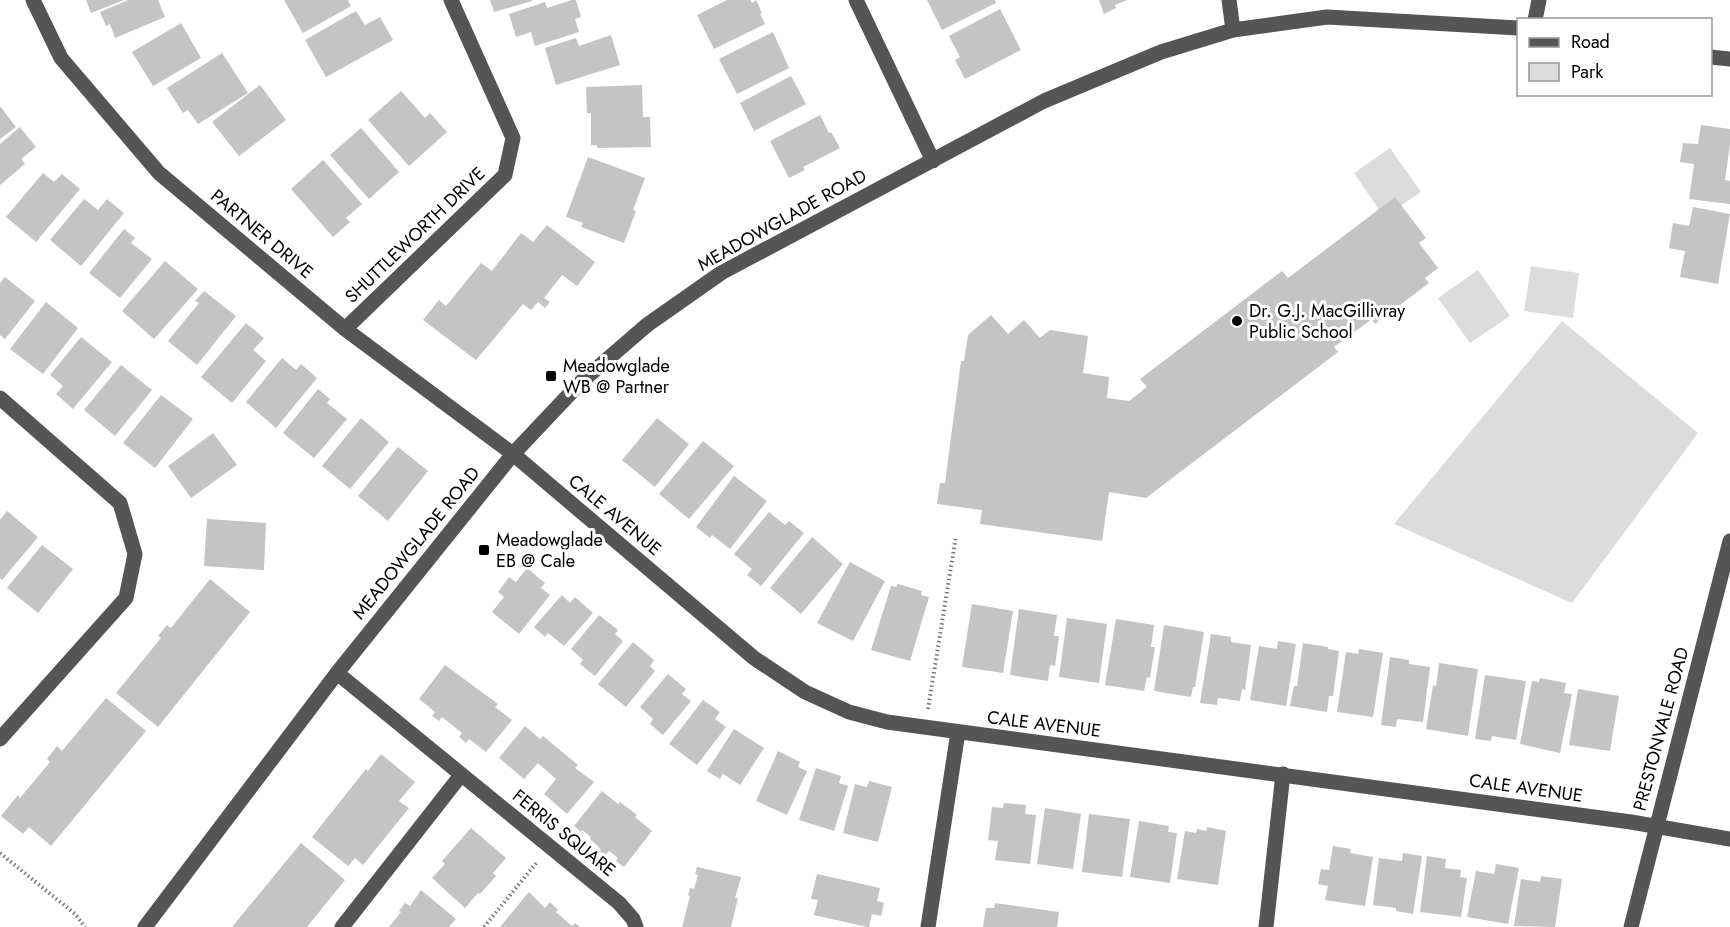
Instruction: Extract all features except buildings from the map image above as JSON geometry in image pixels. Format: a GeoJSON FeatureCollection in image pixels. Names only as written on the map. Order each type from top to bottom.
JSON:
{"type":"FeatureCollection","features":[{"type":"Feature","properties":{"kind":"street","name":"PARTNER DRIVE"},"geometry":{"type":"LineString","coordinates":[[33,0],[61,58],[159,173],[345,329],[513,454]]}},
{"type":"Feature","properties":{"kind":"street","name":"SHUTTLEWORTH DRIVE"},"geometry":{"type":"LineString","coordinates":[[345,329],[506,175],[513,138],[451,0]]}},
{"type":"Feature","properties":{"kind":"street"},"geometry":{"type":"LineString","coordinates":[[856,0],[933,161]]}},
{"type":"Feature","properties":{"kind":"street"},"geometry":{"type":"LineString","coordinates":[[1229,0],[1233,30]]}},
{"type":"Feature","properties":{"kind":"street"},"geometry":{"type":"LineString","coordinates":[[1535,18],[1539,0]]}},
{"type":"Feature","properties":{"kind":"street","name":"MEADOWGLADE ROAD"},"geometry":{"type":"LineString","coordinates":[[145,927],[336,673],[513,454],[581,382],[647,325],[721,273],[1044,101],[1161,52],[1233,30],[1328,17],[1517,28]]}},
{"type":"Feature","properties":{"kind":"street"},"geometry":{"type":"LineString","coordinates":[[1712,57],[1730,59]]}},
{"type":"Feature","properties":{"kind":"street"},"geometry":{"type":"LineString","coordinates":[[0,398],[120,503],[135,554],[126,598],[0,739]]}},
{"type":"Feature","properties":{"kind":"street","name":"CALE AVENUE"},"geometry":{"type":"LineString","coordinates":[[513,454],[754,658],[806,692],[849,712],[887,722],[925,728],[1283,774],[1656,825],[1730,838]]}},
{"type":"Feature","properties":{"kind":"street","name":"PRESTONVALE ROAD"},"geometry":{"type":"LineString","coordinates":[[1631,927],[1730,541]]}},
{"type":"Feature","properties":{"kind":"street","name":"FERRIS SQUARE"},"geometry":{"type":"LineString","coordinates":[[336,673],[619,903],[633,919],[636,927]]}},
{"type":"Feature","properties":{"kind":"street"},"geometry":{"type":"LineString","coordinates":[[928,927],[958,732]]}},
{"type":"Feature","properties":{"kind":"street"},"geometry":{"type":"LineString","coordinates":[[1266,927],[1283,774]]}},
{"type":"Feature","properties":{"kind":"street"},"geometry":{"type":"LineString","coordinates":[[342,927],[461,775]]}},
{"type":"Feature","properties":{"kind":"path"},"geometry":{"type":"LineString","coordinates":[[925,728],[956,536]]}},
{"type":"Feature","properties":{"kind":"path"},"geometry":{"type":"LineString","coordinates":[[484,927],[549,847]]}},
{"type":"Feature","properties":{"kind":"path"},"geometry":{"type":"LineString","coordinates":[[0,853],[75,914],[85,927]]}},
{"type":"Feature","properties":{"kind":"green space"},"geometry":{"type":"Polygon","coordinates":[[[1390,148],[1421,192],[1384,217],[1354,173],[1390,148]]]}},
{"type":"Feature","properties":{"kind":"green space"},"geometry":{"type":"Polygon","coordinates":[[[1531,266],[1579,273],[1573,318],[1524,311],[1531,266]]]}},
{"type":"Feature","properties":{"kind":"green space"},"geometry":{"type":"Polygon","coordinates":[[[1478,270],[1510,316],[1470,343],[1438,298],[1478,270]]]}},
{"type":"Feature","properties":{"kind":"green space"},"geometry":{"type":"Polygon","coordinates":[[[1562,321],[1698,433],[1572,603],[1394,524],[1562,321]]]}},
{"type":"Feature","properties":{"kind":"place","name":"Dr. G.J. MacGillivray Public School"},"geometry":{"type":"Point","coordinates":[1237,321]}},
{"type":"Feature","properties":{"kind":"place","name":"Meadowglade WB @ Partner"},"geometry":{"type":"Point","coordinates":[551,376]}},
{"type":"Feature","properties":{"kind":"place","name":"Meadowglade EB @ Cale"},"geometry":{"type":"Point","coordinates":[484,550]}}]}
